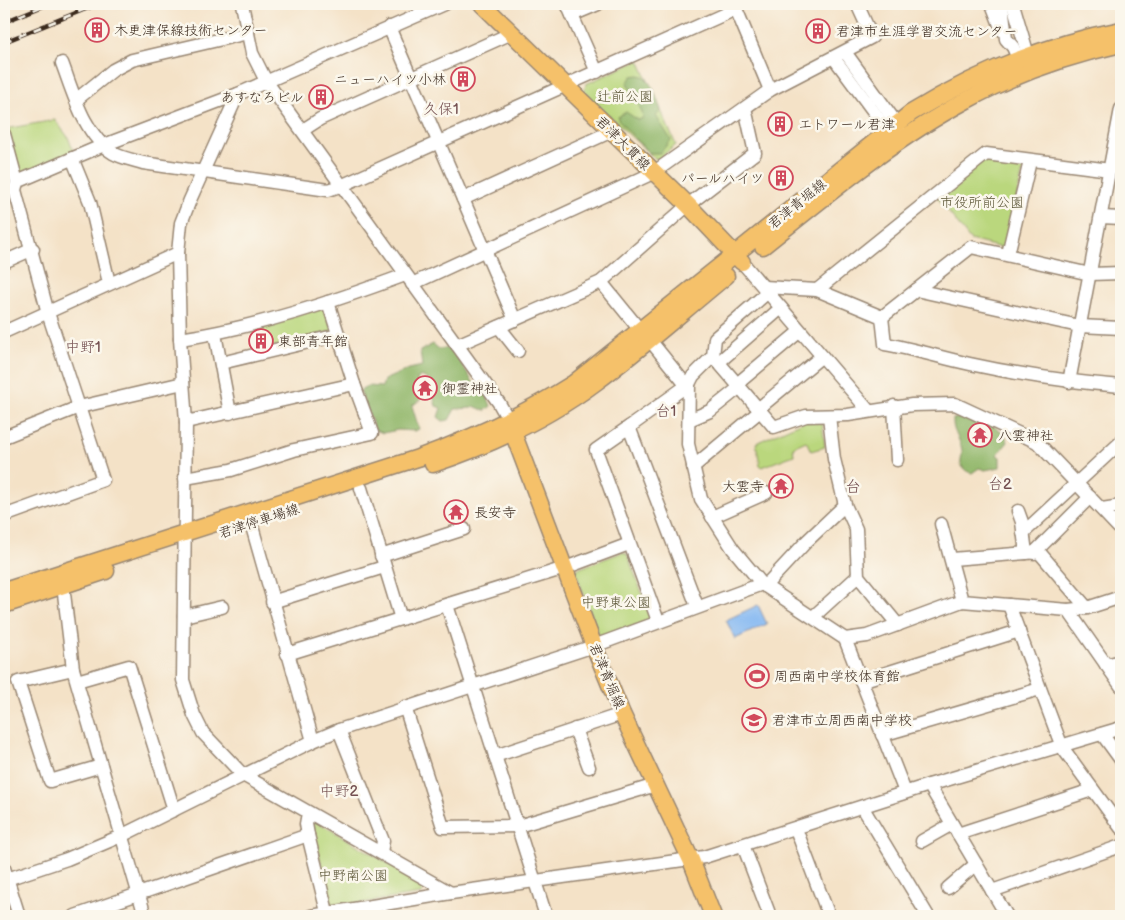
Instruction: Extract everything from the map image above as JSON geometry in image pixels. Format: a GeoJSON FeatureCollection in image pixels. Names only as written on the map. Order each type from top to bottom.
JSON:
{"type":"FeatureCollection","features":[{"type":"Feature","properties":{"kind":"main road","name":"君津大貫線"},"geometry":{"type":"LineString","coordinates":[[482,4],[739,258]]}},
{"type":"Feature","properties":{"kind":"main road","name":"君津青堀線"},"geometry":{"type":"LineString","coordinates":[[713,916],[691,860],[622,714],[510,426],[644,335],[739,258],[892,127],[911,113],[969,79],[1024,63],[1092,35],[1121,30]]}},
{"type":"Feature","properties":{"kind":"main road","name":"君津青堀線"},"geometry":{"type":"LineString","coordinates":[[739,258],[904,140],[1024,63],[1078,54],[1121,44]]}},
{"type":"Feature","properties":{"kind":"main road","name":"君津停車場線"},"geometry":{"type":"LineString","coordinates":[[4,592],[184,540],[251,523],[458,456],[510,426]]}},
{"type":"Feature","properties":{"kind":"main road","name":"君津停車場線"},"geometry":{"type":"LineString","coordinates":[[4,605],[510,426]]}},
{"type":"Feature","properties":{"kind":"street"},"geometry":{"type":"LineString","coordinates":[[242,4],[254,60],[266,81],[499,403],[510,426]]}},
{"type":"Feature","properties":{"kind":"street"},"geometry":{"type":"LineString","coordinates":[[18,182],[104,145],[238,94],[444,4]]}},
{"type":"Feature","properties":{"kind":"street"},"geometry":{"type":"LineString","coordinates":[[597,72],[570,9],[598,4]]}},
{"type":"Feature","properties":{"kind":"street"},"geometry":{"type":"LineString","coordinates":[[180,339],[215,334],[276,320],[328,302],[408,279],[484,251],[653,174],[770,90],[872,37],[858,4]]}},
{"type":"Feature","properties":{"kind":"street"},"geometry":{"type":"LineString","coordinates":[[992,4],[1006,39],[1024,63]]}},
{"type":"Feature","properties":{"kind":"street"},"geometry":{"type":"LineString","coordinates":[[1006,39],[1011,6]]}},
{"type":"Feature","properties":{"kind":"street"},"geometry":{"type":"LineString","coordinates":[[1011,6],[1019,22],[1024,63]]}},
{"type":"Feature","properties":{"kind":"street"},"geometry":{"type":"LineString","coordinates":[[62,63],[76,100],[91,128],[104,145],[121,157],[142,163],[328,190],[597,72],[735,7],[770,90]]}},
{"type":"Feature","properties":{"kind":"street"},"geometry":{"type":"LineString","coordinates":[[389,27],[440,141],[484,251],[515,320]]}},
{"type":"Feature","properties":{"kind":"street"},"geometry":{"type":"LineString","coordinates":[[76,100],[113,70],[132,60],[248,33]]}},
{"type":"Feature","properties":{"kind":"street"},"geometry":{"type":"LineString","coordinates":[[303,130],[320,119],[512,33]]}},
{"type":"Feature","properties":{"kind":"street"},"geometry":{"type":"LineString","coordinates":[[845,52],[892,127]]}},
{"type":"Feature","properties":{"kind":"street"},"geometry":{"type":"LineString","coordinates":[[834,58],[904,140]]}},
{"type":"Feature","properties":{"kind":"street"},"geometry":{"type":"LineString","coordinates":[[238,94],[181,223],[178,253],[180,339],[186,422],[184,540],[186,569],[183,680],[194,715],[211,743],[244,775],[451,893]]}},
{"type":"Feature","properties":{"kind":"street"},"geometry":{"type":"LineString","coordinates":[[457,345],[601,282],[688,206],[756,153],[745,108]]}},
{"type":"Feature","properties":{"kind":"street"},"geometry":{"type":"LineString","coordinates":[[1068,382],[1110,170],[1119,143],[1121,109]]}},
{"type":"Feature","properties":{"kind":"street"},"geometry":{"type":"LineString","coordinates":[[463,198],[612,131]]}},
{"type":"Feature","properties":{"kind":"street"},"geometry":{"type":"LineString","coordinates":[[4,134],[18,182],[15,190],[33,249],[48,313],[103,480],[4,516]]}},
{"type":"Feature","properties":{"kind":"street"},"geometry":{"type":"LineString","coordinates":[[817,290],[986,154],[1110,170]]}},
{"type":"Feature","properties":{"kind":"street"},"geometry":{"type":"LineString","coordinates":[[72,158],[90,202],[109,283]]}},
{"type":"Feature","properties":{"kind":"street"},"geometry":{"type":"LineString","coordinates":[[1008,254],[1030,160]]}},
{"type":"Feature","properties":{"kind":"street"},"geometry":{"type":"LineString","coordinates":[[1101,218],[1121,218]]}},
{"type":"Feature","properties":{"kind":"street"},"geometry":{"type":"LineString","coordinates":[[882,317],[971,246],[1090,274],[1121,273]]}},
{"type":"Feature","properties":{"kind":"street"},"geometry":{"type":"LineString","coordinates":[[4,262],[33,249]]}},
{"type":"Feature","properties":{"kind":"street"},"geometry":{"type":"LineString","coordinates":[[4,332],[178,253]]}},
{"type":"Feature","properties":{"kind":"street"},"geometry":{"type":"LineString","coordinates":[[739,258],[868,410]]}},
{"type":"Feature","properties":{"kind":"street"},"geometry":{"type":"LineString","coordinates":[[601,282],[688,385],[688,444],[701,499],[733,549],[764,585],[845,639],[905,792]]}},
{"type":"Feature","properties":{"kind":"street"},"geometry":{"type":"LineString","coordinates":[[882,317],[846,300],[817,290],[766,290],[714,338],[716,359],[774,427],[797,418],[860,413],[894,406],[955,404],[969,409],[1037,442],[1121,530]]}},
{"type":"Feature","properties":{"kind":"street"},"geometry":{"type":"LineString","coordinates":[[916,290],[1079,326],[1121,328]]}},
{"type":"Feature","properties":{"kind":"street"},"geometry":{"type":"LineString","coordinates":[[185,478],[231,470],[294,450],[372,433],[328,302]]}},
{"type":"Feature","properties":{"kind":"street"},"geometry":{"type":"LineString","coordinates":[[658,621],[596,450],[688,385],[693,376],[781,308]]}},
{"type":"Feature","properties":{"kind":"street"},"geometry":{"type":"LineString","coordinates":[[882,317],[885,344],[920,350],[968,364],[1068,382],[1121,386]]}},
{"type":"Feature","properties":{"kind":"street"},"geometry":{"type":"LineString","coordinates":[[499,327],[518,351]]}},
{"type":"Feature","properties":{"kind":"street"},"geometry":{"type":"LineString","coordinates":[[688,420],[710,411],[800,331]]}},
{"type":"Feature","properties":{"kind":"street"},"geometry":{"type":"LineString","coordinates":[[215,334],[230,413]]}},
{"type":"Feature","properties":{"kind":"street"},"geometry":{"type":"LineString","coordinates":[[221,363],[338,335]]}},
{"type":"Feature","properties":{"kind":"street"},"geometry":{"type":"LineString","coordinates":[[693,467],[822,356]]}},
{"type":"Feature","properties":{"kind":"street"},"geometry":{"type":"LineString","coordinates":[[4,437],[80,407],[183,383]]}},
{"type":"Feature","properties":{"kind":"street"},"geometry":{"type":"LineString","coordinates":[[186,422],[354,384]]}},
{"type":"Feature","properties":{"kind":"street"},"geometry":{"type":"LineString","coordinates":[[894,406],[897,460]]}},
{"type":"Feature","properties":{"kind":"street"},"geometry":{"type":"LineString","coordinates":[[829,416],[834,459],[845,505],[856,530],[858,576],[898,625]]}},
{"type":"Feature","properties":{"kind":"street"},"geometry":{"type":"LineString","coordinates":[[629,426],[697,606]]}},
{"type":"Feature","properties":{"kind":"street"},"geometry":{"type":"LineString","coordinates":[[1024,533],[1121,442]]}},
{"type":"Feature","properties":{"kind":"street"},"geometry":{"type":"LineString","coordinates":[[360,488],[401,620]]}},
{"type":"Feature","properties":{"kind":"street"},"geometry":{"type":"LineString","coordinates":[[712,516],[766,493]]}},
{"type":"Feature","properties":{"kind":"street"},"geometry":{"type":"LineString","coordinates":[[1030,553],[1090,497]]}},
{"type":"Feature","properties":{"kind":"street"},"geometry":{"type":"LineString","coordinates":[[19,916],[5,876],[67,859],[121,836],[313,740],[339,730],[594,646],[697,606],[764,585],[845,505]]}},
{"type":"Feature","properties":{"kind":"street"},"geometry":{"type":"LineString","coordinates":[[1102,510],[1121,506]]}},
{"type":"Feature","properties":{"kind":"street"},"geometry":{"type":"LineString","coordinates":[[1018,511],[1030,553]]}},
{"type":"Feature","properties":{"kind":"street"},"geometry":{"type":"LineString","coordinates":[[251,523],[272,602],[313,740]]}},
{"type":"Feature","properties":{"kind":"street"},"geometry":{"type":"LineString","coordinates":[[941,524],[962,601]]}},
{"type":"Feature","properties":{"kind":"street"},"geometry":{"type":"LineString","coordinates":[[272,602],[383,562],[464,529]]}},
{"type":"Feature","properties":{"kind":"street"},"geometry":{"type":"LineString","coordinates":[[287,654],[565,568],[629,544]]}},
{"type":"Feature","properties":{"kind":"street"},"geometry":{"type":"LineString","coordinates":[[952,559],[1039,552],[1087,608]]}},
{"type":"Feature","properties":{"kind":"street"},"geometry":{"type":"LineString","coordinates":[[813,617],[858,576]]}},
{"type":"Feature","properties":{"kind":"street"},"geometry":{"type":"LineString","coordinates":[[63,585],[75,675],[145,916]]}},
{"type":"Feature","properties":{"kind":"street"},"geometry":{"type":"LineString","coordinates":[[845,639],[867,636],[962,601],[1068,610],[1087,608],[1121,597]]}},
{"type":"Feature","properties":{"kind":"street"},"geometry":{"type":"LineString","coordinates":[[447,605],[546,916]]}},
{"type":"Feature","properties":{"kind":"street"},"geometry":{"type":"LineString","coordinates":[[1009,605],[1062,747],[1121,828]]}},
{"type":"Feature","properties":{"kind":"street"},"geometry":{"type":"LineString","coordinates":[[184,616],[222,608]]}},
{"type":"Feature","properties":{"kind":"street"},"geometry":{"type":"LineString","coordinates":[[1068,610],[1121,686]]}},
{"type":"Feature","properties":{"kind":"street"},"geometry":{"type":"LineString","coordinates":[[861,681],[1019,631]]}},
{"type":"Feature","properties":{"kind":"street"},"geometry":{"type":"LineString","coordinates":[[1106,665],[1121,661]]}},
{"type":"Feature","properties":{"kind":"street"},"geometry":{"type":"LineString","coordinates":[[101,766],[50,781],[18,682],[129,666],[174,810]]}},
{"type":"Feature","properties":{"kind":"street"},"geometry":{"type":"LineString","coordinates":[[882,735],[1040,689]]}},
{"type":"Feature","properties":{"kind":"street"},"geometry":{"type":"LineString","coordinates":[[406,707],[444,827],[518,826],[656,785]]}},
{"type":"Feature","properties":{"kind":"street"},"geometry":{"type":"LineString","coordinates":[[495,756],[622,714]]}},
{"type":"Feature","properties":{"kind":"street"},"geometry":{"type":"LineString","coordinates":[[310,916],[451,893],[691,860],[863,808],[905,792],[1121,728]]}},
{"type":"Feature","properties":{"kind":"street"},"geometry":{"type":"LineString","coordinates":[[339,730],[383,841],[381,852]]}},
{"type":"Feature","properties":{"kind":"street"},"geometry":{"type":"LineString","coordinates":[[575,730],[589,767]]}},
{"type":"Feature","properties":{"kind":"street"},"geometry":{"type":"LineString","coordinates":[[1102,734],[1121,760]]}},
{"type":"Feature","properties":{"kind":"street"},"geometry":{"type":"LineString","coordinates":[[929,785],[1007,916]]}},
{"type":"Feature","properties":{"kind":"street"},"geometry":{"type":"LineString","coordinates":[[922,841],[955,829],[1092,790]]}},
{"type":"Feature","properties":{"kind":"street"},"geometry":{"type":"LineString","coordinates":[[863,808],[928,916]]}},
{"type":"Feature","properties":{"kind":"street"},"geometry":{"type":"LineString","coordinates":[[308,813],[306,824],[308,835],[328,914]]}},
{"type":"Feature","properties":{"kind":"street"},"geometry":{"type":"LineString","coordinates":[[796,828],[829,916]]}},
{"type":"Feature","properties":{"kind":"street"},"geometry":{"type":"LineString","coordinates":[[74,916],[89,914],[139,894],[308,835]]}},
{"type":"Feature","properties":{"kind":"street"},"geometry":{"type":"LineString","coordinates":[[743,845],[770,916]]}},
{"type":"Feature","properties":{"kind":"street"},"geometry":{"type":"LineString","coordinates":[[992,891],[1121,846]]}},
{"type":"Feature","properties":{"kind":"street"},"geometry":{"type":"LineString","coordinates":[[948,888],[976,864]]}},
{"type":"Feature","properties":{"kind":"green space","name":"辻前公園"},"geometry":{"type":"Polygon","coordinates":[[[639,60],[676,145],[658,159],[654,158],[584,92],[586,84],[639,60]]]}},
{"type":"Feature","properties":{"kind":"green space"},"geometry":{"type":"Polygon","coordinates":[[[639,75],[645,77],[653,88],[661,110],[656,116],[671,140],[660,153],[650,153],[646,150],[618,120],[618,117],[626,112],[638,120],[643,118],[642,112],[627,83],[632,76],[639,75]]]}},
{"type":"Feature","properties":{"kind":"green space"},"geometry":{"type":"Polygon","coordinates":[[[55,120],[68,137],[74,153],[23,175],[20,172],[5,129],[55,120]]]}},
{"type":"Feature","properties":{"kind":"green space","name":"市役所前公園"},"geometry":{"type":"Polygon","coordinates":[[[984,160],[1020,162],[1024,167],[1005,245],[1002,248],[970,240],[937,197],[984,160]]]}},
{"type":"Feature","properties":{"kind":"green space"},"geometry":{"type":"Polygon","coordinates":[[[324,307],[335,330],[256,352],[252,329],[324,307]]]}},
{"type":"Feature","properties":{"kind":"green space"},"geometry":{"type":"Polygon","coordinates":[[[433,344],[439,349],[445,348],[454,352],[473,382],[487,396],[491,406],[485,411],[474,406],[472,408],[455,409],[449,420],[443,421],[438,417],[441,408],[436,406],[429,380],[421,376],[417,379],[422,398],[412,406],[419,429],[415,431],[398,430],[383,433],[375,430],[360,391],[368,386],[382,387],[384,380],[409,369],[422,366],[420,351],[433,344]]]}},
{"type":"Feature","properties":{"kind":"green space"},"geometry":{"type":"Polygon","coordinates":[[[971,415],[998,429],[1006,437],[1008,442],[997,455],[1000,457],[1000,467],[985,470],[979,468],[972,473],[962,466],[962,450],[954,428],[953,419],[971,415]]]}},
{"type":"Feature","properties":{"kind":"green space"},"geometry":{"type":"Polygon","coordinates":[[[806,420],[822,421],[825,447],[811,451],[806,441],[793,447],[794,455],[762,467],[756,443],[806,420]]]}},
{"type":"Feature","properties":{"kind":"green space","name":"中野東公園"},"geometry":{"type":"Polygon","coordinates":[[[623,552],[627,554],[652,619],[605,637],[598,634],[575,570],[623,552]]]}},
{"type":"Feature","properties":{"kind":"green space","name":"中野南公園"},"geometry":{"type":"Polygon","coordinates":[[[316,821],[425,885],[421,894],[334,907],[331,903],[311,822],[316,821]]]}},
{"type":"Feature","properties":{"kind":"water"},"geometry":{"type":"Polygon","coordinates":[[[758,605],[767,624],[735,639],[726,620],[758,605]]]}},
{"type":"Feature","properties":{"kind":"railway"},"geometry":{"type":"LineString","coordinates":[[4,22],[48,4]]}},
{"type":"Feature","properties":{"kind":"railway"},"geometry":{"type":"LineString","coordinates":[[4,42],[98,4]]}},
{"type":"Feature","properties":{"kind":"place","name":"木更津保線技術センター"},"geometry":{"type":"Point","coordinates":[97,30]}},
{"type":"Feature","properties":{"kind":"place","name":"君津市生涯学習交流センター"},"geometry":{"type":"Point","coordinates":[818,31]}},
{"type":"Feature","properties":{"kind":"place","name":"ニューハイツ小林"},"geometry":{"type":"Point","coordinates":[463,79]}},
{"type":"Feature","properties":{"kind":"place","name":"あすなろビル"},"geometry":{"type":"Point","coordinates":[321,97]}},
{"type":"Feature","properties":{"kind":"place","name":"エトワール君津"},"geometry":{"type":"Point","coordinates":[780,124]}},
{"type":"Feature","properties":{"kind":"place","name":"パールハイツ"},"geometry":{"type":"Point","coordinates":[781,178]}},
{"type":"Feature","properties":{"kind":"place","name":"東部青年館"},"geometry":{"type":"Point","coordinates":[261,341]}},
{"type":"Feature","properties":{"kind":"place","name":"御霊神社"},"geometry":{"type":"Point","coordinates":[425,388]}},
{"type":"Feature","properties":{"kind":"place","name":"八雲神社"},"geometry":{"type":"Point","coordinates":[980,435]}},
{"type":"Feature","properties":{"kind":"place","name":"大雲寺"},"geometry":{"type":"Point","coordinates":[781,486]}},
{"type":"Feature","properties":{"kind":"place","name":"長安寺"},"geometry":{"type":"Point","coordinates":[456,512]}},
{"type":"Feature","properties":{"kind":"place","name":"周西南中学校体育館"},"geometry":{"type":"Point","coordinates":[757,676]}},
{"type":"Feature","properties":{"kind":"place","name":"君津市立周西南中学校"},"geometry":{"type":"Point","coordinates":[754,720]}},
{"type":"Feature","properties":{"kind":"district","name":"久保1"},"geometry":{"type":"Point","coordinates":[441,109]}},
{"type":"Feature","properties":{"kind":"district","name":"中野1"},"geometry":{"type":"Point","coordinates":[83,347]}},
{"type":"Feature","properties":{"kind":"district","name":"台1"},"geometry":{"type":"Point","coordinates":[666,411]}},
{"type":"Feature","properties":{"kind":"district","name":"台2"},"geometry":{"type":"Point","coordinates":[1000,484]}},
{"type":"Feature","properties":{"kind":"district","name":"台"},"geometry":{"type":"Point","coordinates":[853,487]}},
{"type":"Feature","properties":{"kind":"district","name":"中野2"},"geometry":{"type":"Point","coordinates":[339,791]}}]}
